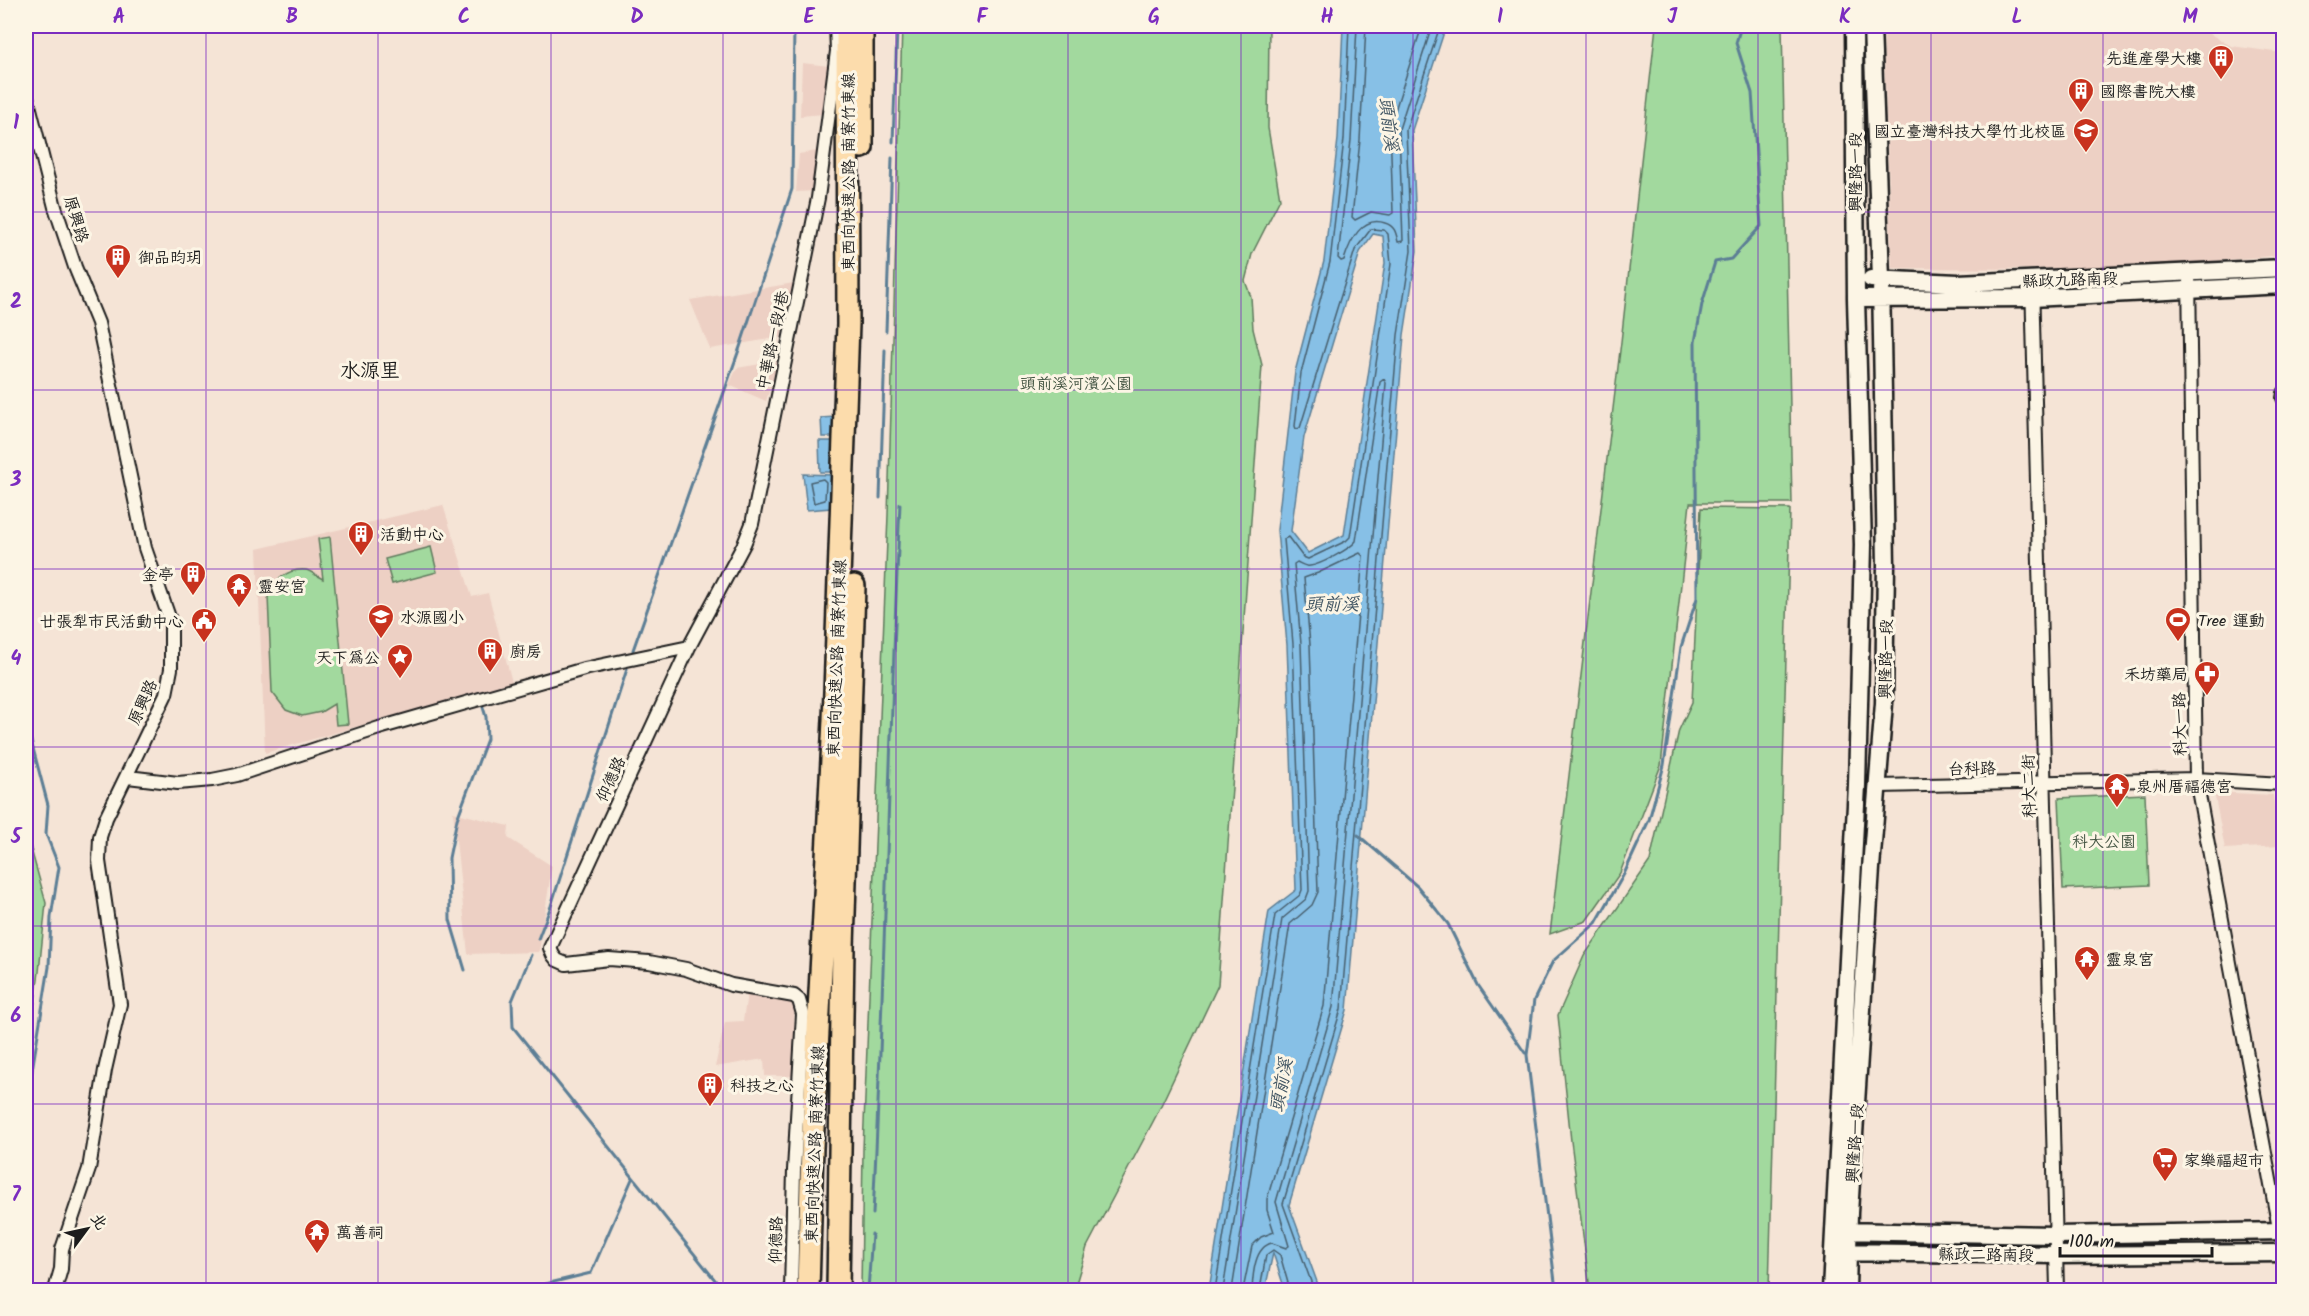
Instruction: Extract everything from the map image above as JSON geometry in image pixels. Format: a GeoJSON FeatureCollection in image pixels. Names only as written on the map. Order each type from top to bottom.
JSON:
{"type":"FeatureCollection","features":[{"type":"Feature","properties":{"kind":"highway","name":"東西向快速公路 南寮竹東線"},"geometry":{"type":"LineString","coordinates":[[808,1290],[812,1148],[834,720],[848,324],[847,26]]}},
{"type":"Feature","properties":{"kind":"highway","name":"東西向快速公路 南寮竹東線"},"geometry":{"type":"LineString","coordinates":[[838,1290],[843,947],[856,480],[862,26]]}},
{"type":"Feature","properties":{"kind":"street","name":"中華路一段1巷"},"geometry":{"type":"LineString","coordinates":[[690,647],[744,544],[752,524],[818,198],[837,51],[836,26]]}},
{"type":"Feature","properties":{"kind":"street","name":"興隆路一段"},"geometry":{"type":"LineString","coordinates":[[1842,1232],[1863,546],[1856,299],[1854,26]]}},
{"type":"Feature","properties":{"kind":"street","name":"興隆路一段"},"geometry":{"type":"LineString","coordinates":[[1831,1290],[1842,1232],[1884,703],[1886,565],[1881,279],[1872,26]]}},
{"type":"Feature","properties":{"kind":"street","name":"原興路"},"geometry":{"type":"LineString","coordinates":[[26,93],[55,207],[75,267],[98,323],[145,548],[171,623],[169,681],[166,694],[128,777],[106,818],[99,848],[120,1004],[105,1070],[89,1169],[63,1249],[61,1269],[55,1290]]}},
{"type":"Feature","properties":{"kind":"street","name":"縣政九路南段"},"geometry":{"type":"LineString","coordinates":[[1856,299],[2032,298],[2189,282],[2283,268]]}},
{"type":"Feature","properties":{"kind":"street","name":"縣政九路南段"},"geometry":{"type":"LineString","coordinates":[[1856,278],[1958,283],[2032,280],[2283,285]]}},
{"type":"Feature","properties":{"kind":"street","name":"科大二街"},"geometry":{"type":"LineString","coordinates":[[2032,280],[2057,1290]]}},
{"type":"Feature","properties":{"kind":"street","name":"科大一路"},"geometry":{"type":"LineString","coordinates":[[2189,282],[2196,779],[2276,1211],[2283,1233]]}},
{"type":"Feature","properties":{"kind":"street"},"geometry":{"type":"LineString","coordinates":[[2283,393],[2283,398]]}},
{"type":"Feature","properties":{"kind":"street"},"geometry":{"type":"LineString","coordinates":[[128,777],[178,783],[204,782],[229,777],[379,728],[573,672],[690,647]]}},
{"type":"Feature","properties":{"kind":"street","name":"仰德路"},"geometry":{"type":"LineString","coordinates":[[690,647],[550,948],[557,960],[566,964],[609,959],[649,962],[686,969],[731,985],[800,999],[803,1014],[794,1170],[791,1290]]}},
{"type":"Feature","properties":{"kind":"street","name":"台科路"},"geometry":{"type":"LineString","coordinates":[[1879,786],[2196,779],[2283,784]]}},
{"type":"Feature","properties":{"kind":"street","name":"縣政二路南段"},"geometry":{"type":"LineString","coordinates":[[1842,1232],[2055,1235],[2283,1233]]}},
{"type":"Feature","properties":{"kind":"street","name":"興隆路一段"},"geometry":{"type":"LineString","coordinates":[[1840,1252],[1847,1290]]}},
{"type":"Feature","properties":{"kind":"street","name":"縣政二路南段"},"geometry":{"type":"LineString","coordinates":[[1840,1252],[2056,1255],[2283,1253]]}},
{"type":"Feature","properties":{"kind":"shaded area","name":"國立臺灣科技大學竹北校區"},"geometry":{"type":"Polygon","coordinates":[[[1883,26],[2203,26],[2205,31],[2231,46],[2283,53],[2283,255],[2191,263],[2036,269],[1892,268],[1883,26]]]}},
{"type":"Feature","properties":{"kind":"shaded area"},"geometry":{"type":"Polygon","coordinates":[[[802,63],[829,66],[824,114],[800,116],[802,63]]]}},
{"type":"Feature","properties":{"kind":"shaded area"},"geometry":{"type":"Polygon","coordinates":[[[817,151],[815,191],[796,192],[799,154],[817,151]]]}},
{"type":"Feature","properties":{"kind":"shaded area"},"geometry":{"type":"Polygon","coordinates":[[[794,283],[781,337],[710,349],[690,300],[794,283]]]}},
{"type":"Feature","properties":{"kind":"shaded area"},"geometry":{"type":"Polygon","coordinates":[[[779,361],[766,401],[729,385],[737,368],[779,361]]]}},
{"type":"Feature","properties":{"kind":"shaded area","name":"水源國小"},"geometry":{"type":"Polygon","coordinates":[[[443,505],[472,597],[488,593],[512,682],[265,753],[257,549],[443,505]]]}},
{"type":"Feature","properties":{"kind":"shaded area"},"geometry":{"type":"Polygon","coordinates":[[[2214,792],[2273,795],[2281,846],[2225,849],[2214,792]]]}},
{"type":"Feature","properties":{"kind":"shaded area"},"geometry":{"type":"Polygon","coordinates":[[[453,812],[509,826],[508,838],[552,866],[539,952],[468,954],[453,812]]]}},
{"type":"Feature","properties":{"kind":"shaded area"},"geometry":{"type":"Polygon","coordinates":[[[747,993],[794,1004],[794,1076],[765,1076],[764,1059],[715,1067],[725,1022],[743,1021],[747,993]]]}},
{"type":"Feature","properties":{"kind":"green space","name":"頭前溪河濱公園"},"geometry":{"type":"Polygon","coordinates":[[[902,26],[1269,26],[1268,128],[1280,199],[1252,254],[1245,281],[1251,297],[1253,329],[1262,365],[1218,985],[1156,1116],[1087,1247],[1074,1290],[861,1290],[863,1149],[888,515],[902,26]]]}},
{"type":"Feature","properties":{"kind":"green space"},"geometry":{"type":"Polygon","coordinates":[[[1656,26],[1782,26],[1792,503],[1690,503],[1661,765],[1620,873],[1586,921],[1550,934],[1621,342],[1656,26]]]}},
{"type":"Feature","properties":{"kind":"green space"},"geometry":{"type":"Polygon","coordinates":[[[1701,508],[1790,509],[1769,1290],[1590,1290],[1558,1015],[1584,956],[1650,861],[1679,730],[1692,702],[1701,508]]]}},
{"type":"Feature","properties":{"kind":"green space"},"geometry":{"type":"Polygon","coordinates":[[[330,537],[348,724],[336,725],[334,704],[321,712],[302,716],[286,710],[272,692],[268,596],[282,577],[293,571],[306,570],[323,579],[318,539],[330,537]]]}},
{"type":"Feature","properties":{"kind":"green space"},"geometry":{"type":"Polygon","coordinates":[[[431,547],[437,572],[392,584],[385,559],[431,547]]]}},
{"type":"Feature","properties":{"kind":"green space","name":"科大公園"},"geometry":{"type":"Polygon","coordinates":[[[2145,794],[2149,885],[2063,889],[2059,798],[2145,794]]]}},
{"type":"Feature","properties":{"kind":"green space"},"geometry":{"type":"Polygon","coordinates":[[[26,831],[46,903],[29,1041],[26,1041],[26,831]]]}},
{"type":"Feature","properties":{"kind":"water","name":"頭前溪"},"geometry":{"type":"Polygon","coordinates":[[[1343,26],[1446,26],[1412,130],[1417,251],[1404,335],[1347,1010],[1289,1205],[1320,1290],[1285,1290],[1273,1253],[1265,1290],[1209,1290],[1269,911],[1296,890],[1287,645],[1277,530],[1295,372],[1324,261],[1338,139],[1343,26]],[[1373,234],[1360,252],[1304,437],[1291,531],[1308,553],[1344,535],[1385,263],[1383,236],[1373,234]]]}},
{"type":"Feature","properties":{"kind":"water"},"geometry":{"type":"Polygon","coordinates":[[[835,417],[835,437],[822,437],[821,418],[835,417]]]}},
{"type":"Feature","properties":{"kind":"water"},"geometry":{"type":"Polygon","coordinates":[[[819,441],[835,441],[836,472],[820,472],[819,441]]]}},
{"type":"Feature","properties":{"kind":"water"},"geometry":{"type":"Polygon","coordinates":[[[803,474],[832,475],[831,508],[807,510],[803,474]]]}},
{"type":"Feature","properties":{"kind":"waterway"},"geometry":{"type":"LineString","coordinates":[[633,650],[740,347],[792,189],[794,26]]}},
{"type":"Feature","properties":{"kind":"waterway"},"geometry":{"type":"LineString","coordinates":[[1556,1290],[1527,1055],[1534,1000],[1553,961],[1596,923],[1624,874],[1649,820],[1664,765],[1681,647],[1697,598],[1695,342],[1702,304],[1715,262],[1731,259],[1761,226],[1752,93],[1736,43],[1741,26]]}},
{"type":"Feature","properties":{"kind":"waterway"},"geometry":{"type":"LineString","coordinates":[[893,142],[897,30]]}},
{"type":"Feature","properties":{"kind":"waterway"},"geometry":{"type":"LineString","coordinates":[[886,331],[892,158]]}},
{"type":"Feature","properties":{"kind":"waterway"},"geometry":{"type":"LineString","coordinates":[[880,498],[885,350]]}},
{"type":"Feature","properties":{"kind":"waterway"},"geometry":{"type":"LineString","coordinates":[[26,501],[26,576]]}},
{"type":"Feature","properties":{"kind":"waterway"},"geometry":{"type":"LineString","coordinates":[[873,1214],[900,504]]}},
{"type":"Feature","properties":{"kind":"waterway"},"geometry":{"type":"LineString","coordinates":[[538,939],[551,906],[627,669]]}},
{"type":"Feature","properties":{"kind":"waterway"},"geometry":{"type":"LineString","coordinates":[[465,970],[450,920],[449,858],[457,819],[487,739],[486,717],[482,704]]}},
{"type":"Feature","properties":{"kind":"waterway"},"geometry":{"type":"LineString","coordinates":[[26,722],[48,805],[46,834],[59,867],[51,917],[49,967],[26,1107]]}},
{"type":"Feature","properties":{"kind":"waterway"},"geometry":{"type":"LineString","coordinates":[[1358,835],[1418,887],[1448,924],[1478,985],[1525,1053]]}},
{"type":"Feature","properties":{"kind":"waterway"},"geometry":{"type":"LineString","coordinates":[[531,955],[512,1001],[513,1027],[723,1290]]}},
{"type":"Feature","properties":{"kind":"waterway"},"geometry":{"type":"LineString","coordinates":[[521,1290],[591,1273],[632,1179]]}},
{"type":"Feature","properties":{"kind":"waterway"},"geometry":{"type":"LineString","coordinates":[[868,1290],[872,1234]]}},
{"type":"Feature","properties":{"kind":"place","name":"先進產學大樓"},"geometry":{"type":"Point","coordinates":[2221,81]}},
{"type":"Feature","properties":{"kind":"place","name":"國際書院大樓"},"geometry":{"type":"Point","coordinates":[2081,114]}},
{"type":"Feature","properties":{"kind":"place","name":"國立臺灣科技大學竹北校區"},"geometry":{"type":"Point","coordinates":[2086,154]}},
{"type":"Feature","properties":{"kind":"place","name":"御品昀玥"},"geometry":{"type":"Point","coordinates":[118,280]}},
{"type":"Feature","properties":{"kind":"place","name":"活動中心"},"geometry":{"type":"Point","coordinates":[361,557]}},
{"type":"Feature","properties":{"kind":"place","name":"金亭"},"geometry":{"type":"Point","coordinates":[193,597]}},
{"type":"Feature","properties":{"kind":"place","name":"靈安宮"},"geometry":{"type":"Point","coordinates":[239,609]}},
{"type":"Feature","properties":{"kind":"place","name":"水源國小"},"geometry":{"type":"Point","coordinates":[381,640]}},
{"type":"Feature","properties":{"kind":"place","name":"Tree 運動"},"geometry":{"type":"Point","coordinates":[2178,643]}},
{"type":"Feature","properties":{"kind":"place","name":"廿張犁市民活動中心"},"geometry":{"type":"Point","coordinates":[204,644]}},
{"type":"Feature","properties":{"kind":"place","name":"廚房"},"geometry":{"type":"Point","coordinates":[490,674]}},
{"type":"Feature","properties":{"kind":"place","name":"天下為公"},"geometry":{"type":"Point","coordinates":[400,680]}},
{"type":"Feature","properties":{"kind":"place","name":"禾坊藥局"},"geometry":{"type":"Point","coordinates":[2207,697]}},
{"type":"Feature","properties":{"kind":"place","name":"泉州厝福德宮"},"geometry":{"type":"Point","coordinates":[2117,809]}},
{"type":"Feature","properties":{"kind":"place","name":"靈泉宮"},"geometry":{"type":"Point","coordinates":[2087,982]}},
{"type":"Feature","properties":{"kind":"place","name":"科技之心"},"geometry":{"type":"Point","coordinates":[710,1108]}},
{"type":"Feature","properties":{"kind":"place","name":"家樂福超市"},"geometry":{"type":"Point","coordinates":[2165,1183]}},
{"type":"Feature","properties":{"kind":"place","name":"萬善祠"},"geometry":{"type":"Point","coordinates":[317,1255]}},
{"type":"Feature","properties":{"kind":"district","name":"水源里"},"geometry":{"type":"Point","coordinates":[370,370]}}]}
